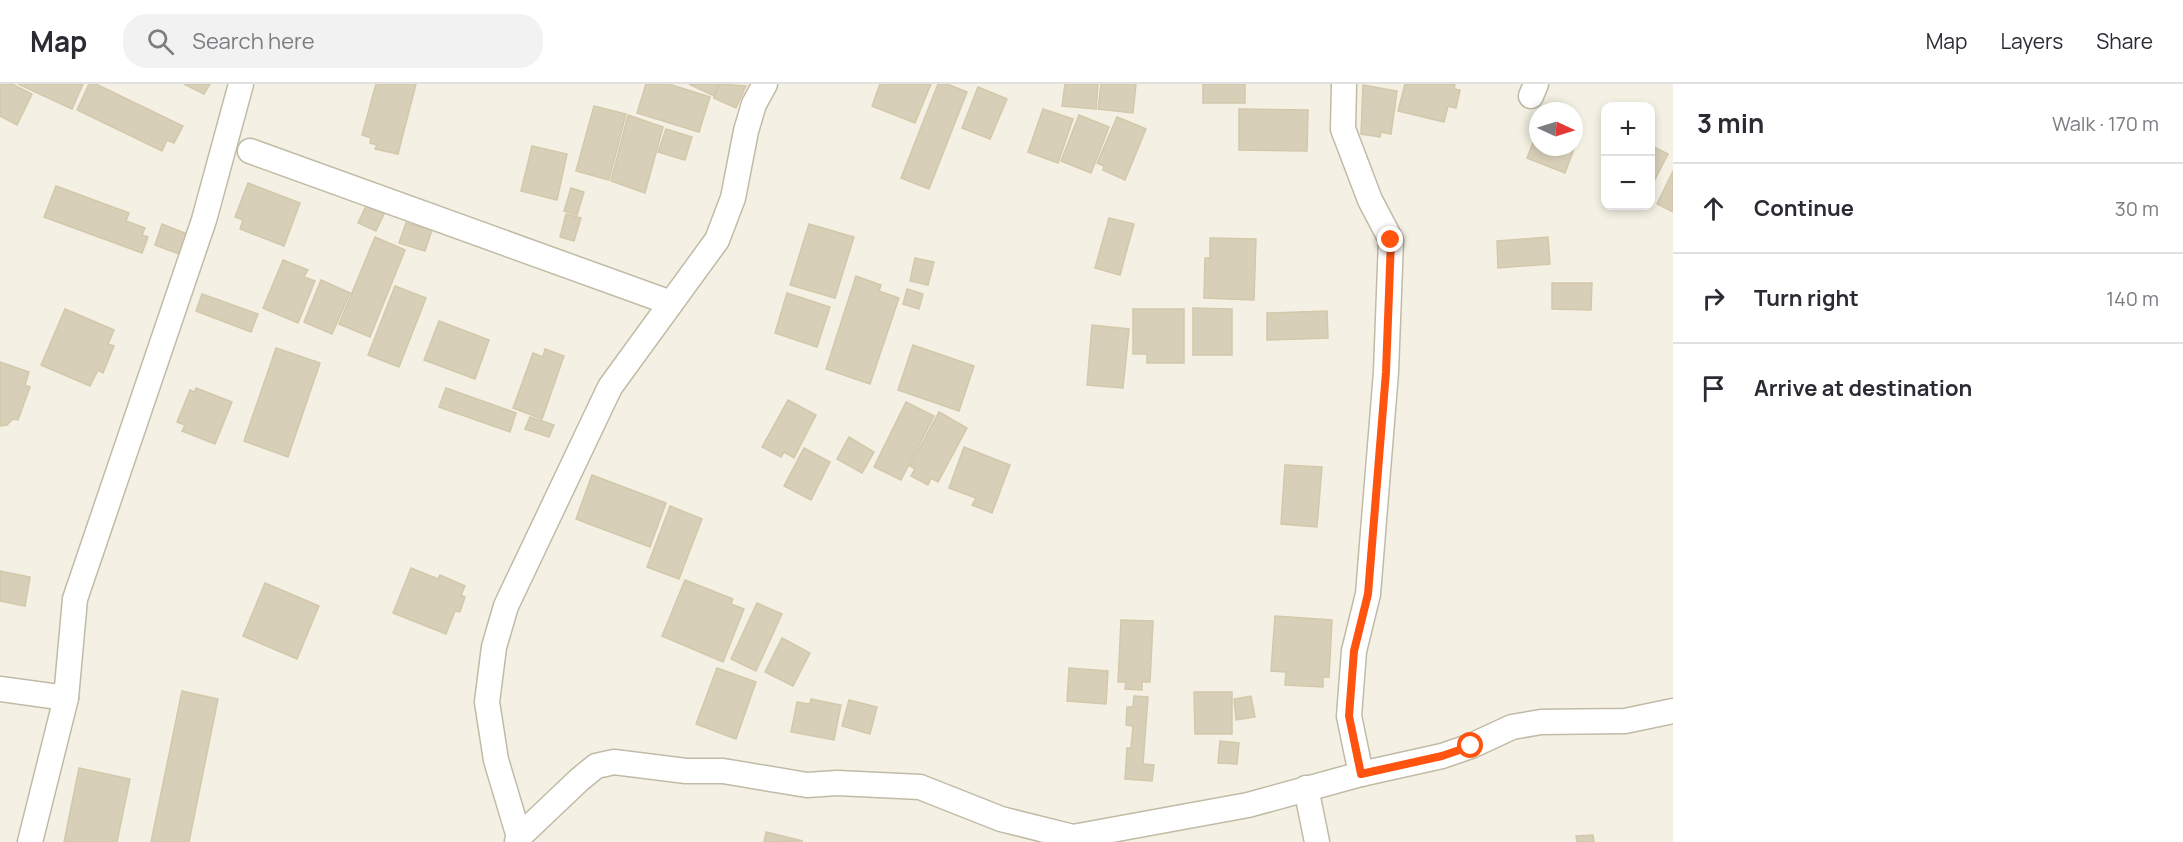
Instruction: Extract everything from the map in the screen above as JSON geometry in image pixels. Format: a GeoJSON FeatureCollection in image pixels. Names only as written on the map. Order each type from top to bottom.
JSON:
{"type":"FeatureCollection","features":[{"type":"Feature","properties":{"kind":"street"},"geometry":{"type":"LineString","coordinates":[[30,842],[66,698],[75,599],[204,220],[241,84]]}},
{"type":"Feature","properties":{"kind":"street"},"geometry":{"type":"LineString","coordinates":[[765,84],[754,104],[746,131],[733,198],[717,240],[609,387],[506,606],[494,647],[488,702],[496,760],[518,839],[596,766],[614,762],[686,771],[723,771],[807,785],[837,783],[920,787],[1001,819],[1072,839],[1248,805],[1361,774],[1442,756],[1471,746],[1512,727],[1541,722],[1625,721],[1673,711]]}},
{"type":"Feature","properties":{"kind":"street"},"geometry":{"type":"LineString","coordinates":[[1344,84],[1343,129],[1370,200],[1391,240],[1386,372],[1368,594],[1354,651],[1349,716],[1361,774]]}},
{"type":"Feature","properties":{"kind":"street"},"geometry":{"type":"LineString","coordinates":[[250,150],[671,303]]}},
{"type":"Feature","properties":{"kind":"street"},"geometry":{"type":"LineString","coordinates":[[0,689],[66,698]]}},
{"type":"Feature","properties":{"kind":"street"},"geometry":{"type":"LineString","coordinates":[[1306,788],[1317,842]]}},
{"type":"Feature","properties":{"kind":"building"},"geometry":{"type":"Polygon","coordinates":[[[0,84],[12,84],[32,94],[17,125],[0,116],[0,84]]]}},
{"type":"Feature","properties":{"kind":"building"},"geometry":{"type":"Polygon","coordinates":[[[18,84],[83,84],[72,109],[18,84]]]}},
{"type":"Feature","properties":{"kind":"building"},"geometry":{"type":"Polygon","coordinates":[[[89,84],[96,84],[183,126],[174,143],[167,140],[162,151],[77,110],[89,84]]]}},
{"type":"Feature","properties":{"kind":"building"},"geometry":{"type":"Polygon","coordinates":[[[184,84],[210,84],[204,94],[184,84]]]}},
{"type":"Feature","properties":{"kind":"building"},"geometry":{"type":"Polygon","coordinates":[[[376,84],[416,84],[398,154],[375,149],[377,145],[370,143],[371,138],[362,135],[376,84]]]}},
{"type":"Feature","properties":{"kind":"building"},"geometry":{"type":"Polygon","coordinates":[[[646,84],[669,84],[710,97],[699,132],[637,113],[646,84]]]}},
{"type":"Feature","properties":{"kind":"building"},"geometry":{"type":"Polygon","coordinates":[[[689,84],[719,84],[714,96],[689,84]]]}},
{"type":"Feature","properties":{"kind":"building"},"geometry":{"type":"Polygon","coordinates":[[[719,84],[746,86],[736,108],[714,98],[719,84]]]}},
{"type":"Feature","properties":{"kind":"building"},"geometry":{"type":"Polygon","coordinates":[[[880,84],[931,84],[915,123],[872,106],[880,84]]]}},
{"type":"Feature","properties":{"kind":"building"},"geometry":{"type":"Polygon","coordinates":[[[938,84],[947,84],[967,92],[929,189],[901,178],[938,84]]]}},
{"type":"Feature","properties":{"kind":"building"},"geometry":{"type":"Polygon","coordinates":[[[1065,84],[1098,84],[1096,109],[1062,106],[1065,84]]]}},
{"type":"Feature","properties":{"kind":"building"},"geometry":{"type":"Polygon","coordinates":[[[1101,84],[1136,84],[1133,113],[1098,109],[1101,84]]]}},
{"type":"Feature","properties":{"kind":"building"},"geometry":{"type":"Polygon","coordinates":[[[1203,84],[1245,84],[1245,103],[1203,103],[1203,84]]]}},
{"type":"Feature","properties":{"kind":"building"},"geometry":{"type":"Polygon","coordinates":[[[1405,84],[1455,84],[1454,89],[1460,90],[1456,108],[1448,106],[1444,122],[1398,111],[1405,84]]]}},
{"type":"Feature","properties":{"kind":"building"},"geometry":{"type":"Polygon","coordinates":[[[1363,85],[1397,91],[1391,134],[1381,132],[1380,137],[1361,134],[1363,85]]]}},
{"type":"Feature","properties":{"kind":"building"},"geometry":{"type":"Polygon","coordinates":[[[978,87],[1007,99],[990,139],[962,128],[978,87]]]}},
{"type":"Feature","properties":{"kind":"building"},"geometry":{"type":"Polygon","coordinates":[[[594,106],[626,114],[609,180],[576,171],[594,106]]]}},
{"type":"Feature","properties":{"kind":"building"},"geometry":{"type":"Polygon","coordinates":[[[1043,109],[1073,119],[1058,163],[1028,152],[1043,109]]]}},
{"type":"Feature","properties":{"kind":"building"},"geometry":{"type":"Polygon","coordinates":[[[1239,109],[1308,110],[1307,151],[1239,150],[1239,109]]]}},
{"type":"Feature","properties":{"kind":"building"},"geometry":{"type":"Polygon","coordinates":[[[628,115],[663,127],[645,193],[611,181],[628,115]]]}},
{"type":"Feature","properties":{"kind":"building"},"geometry":{"type":"Polygon","coordinates":[[[1079,115],[1109,127],[1091,173],[1061,161],[1079,115]]]}},
{"type":"Feature","properties":{"kind":"building"},"geometry":{"type":"Polygon","coordinates":[[[1117,117],[1146,129],[1125,180],[1103,170],[1104,166],[1097,163],[1117,117]]]}},
{"type":"Feature","properties":{"kind":"building"},"geometry":{"type":"Polygon","coordinates":[[[666,129],[692,137],[685,160],[658,152],[666,129]]]}},
{"type":"Feature","properties":{"kind":"building"},"geometry":{"type":"Polygon","coordinates":[[[532,146],[567,154],[557,200],[521,191],[532,146]]]}},
{"type":"Feature","properties":{"kind":"building"},"geometry":{"type":"Polygon","coordinates":[[[1655,148],[1668,154],[1655,179],[1655,148]]]}},
{"type":"Feature","properties":{"kind":"building"},"geometry":{"type":"Polygon","coordinates":[[[1529,153],[1529,156],[1571,156],[1565,173],[1527,158],[1529,153]]]}},
{"type":"Feature","properties":{"kind":"building"},"geometry":{"type":"Polygon","coordinates":[[[1673,171],[1673,212],[1657,204],[1673,171]]]}},
{"type":"Feature","properties":{"kind":"building"},"geometry":{"type":"Polygon","coordinates":[[[248,183],[300,203],[284,246],[240,229],[243,220],[235,217],[248,183]]]}},
{"type":"Feature","properties":{"kind":"building"},"geometry":{"type":"Polygon","coordinates":[[[56,186],[129,213],[126,221],[145,228],[142,235],[148,237],[142,253],[44,217],[56,186]]]}},
{"type":"Feature","properties":{"kind":"building"},"geometry":{"type":"Polygon","coordinates":[[[571,188],[584,192],[577,215],[564,211],[571,188]]]}},
{"type":"Feature","properties":{"kind":"building"},"geometry":{"type":"Polygon","coordinates":[[[366,206],[384,214],[376,231],[358,223],[366,206]]]}},
{"type":"Feature","properties":{"kind":"building"},"geometry":{"type":"Polygon","coordinates":[[[566,214],[581,218],[574,241],[560,237],[566,214]]]}},
{"type":"Feature","properties":{"kind":"building"},"geometry":{"type":"Polygon","coordinates":[[[1109,218],[1134,224],[1120,275],[1095,268],[1109,218]]]}},
{"type":"Feature","properties":{"kind":"building"},"geometry":{"type":"Polygon","coordinates":[[[406,223],[432,230],[425,251],[399,243],[406,223]]]}},
{"type":"Feature","properties":{"kind":"building"},"geometry":{"type":"Polygon","coordinates":[[[162,224],[187,234],[179,254],[155,245],[162,224]]]}},
{"type":"Feature","properties":{"kind":"building"},"geometry":{"type":"Polygon","coordinates":[[[809,224],[854,237],[835,298],[790,285],[809,224]]]}},
{"type":"Feature","properties":{"kind":"building"},"geometry":{"type":"Polygon","coordinates":[[[375,237],[405,250],[370,337],[339,324],[375,237]]]}},
{"type":"Feature","properties":{"kind":"building"},"geometry":{"type":"Polygon","coordinates":[[[1548,237],[1550,264],[1498,268],[1497,241],[1548,237]]]}},
{"type":"Feature","properties":{"kind":"building"},"geometry":{"type":"Polygon","coordinates":[[[1210,238],[1256,239],[1254,300],[1204,298],[1205,258],[1210,258],[1210,238]]]}},
{"type":"Feature","properties":{"kind":"building"},"geometry":{"type":"Polygon","coordinates":[[[915,258],[934,262],[928,285],[910,281],[915,258]]]}},
{"type":"Feature","properties":{"kind":"building"},"geometry":{"type":"Polygon","coordinates":[[[283,260],[308,270],[304,277],[315,281],[298,323],[263,308],[283,260]]]}},
{"type":"Feature","properties":{"kind":"building"},"geometry":{"type":"Polygon","coordinates":[[[856,276],[881,285],[879,291],[899,298],[870,384],[826,369],[856,276]]]}},
{"type":"Feature","properties":{"kind":"building"},"geometry":{"type":"Polygon","coordinates":[[[321,280],[350,293],[332,334],[304,322],[321,280]]]}},
{"type":"Feature","properties":{"kind":"building"},"geometry":{"type":"Polygon","coordinates":[[[1552,283],[1592,283],[1591,310],[1552,309],[1552,283]]]}},
{"type":"Feature","properties":{"kind":"building"},"geometry":{"type":"Polygon","coordinates":[[[395,286],[426,298],[399,367],[368,355],[395,286]]]}},
{"type":"Feature","properties":{"kind":"building"},"geometry":{"type":"Polygon","coordinates":[[[907,289],[923,294],[919,309],[903,304],[907,289]]]}},
{"type":"Feature","properties":{"kind":"building"},"geometry":{"type":"Polygon","coordinates":[[[787,293],[830,307],[817,347],[775,333],[787,293]]]}},
{"type":"Feature","properties":{"kind":"building"},"geometry":{"type":"Polygon","coordinates":[[[202,294],[258,314],[251,332],[196,311],[202,294]]]}},
{"type":"Feature","properties":{"kind":"building"},"geometry":{"type":"Polygon","coordinates":[[[1193,308],[1232,309],[1232,355],[1193,355],[1193,308]]]}},
{"type":"Feature","properties":{"kind":"building"},"geometry":{"type":"Polygon","coordinates":[[[65,309],[114,330],[108,344],[114,346],[103,373],[98,370],[90,386],[41,365],[65,309]]]}},
{"type":"Feature","properties":{"kind":"building"},"geometry":{"type":"Polygon","coordinates":[[[1133,309],[1184,309],[1184,363],[1147,363],[1147,354],[1133,354],[1133,309]]]}},
{"type":"Feature","properties":{"kind":"building"},"geometry":{"type":"Polygon","coordinates":[[[1327,311],[1328,338],[1267,340],[1267,313],[1327,311]]]}},
{"type":"Feature","properties":{"kind":"building"},"geometry":{"type":"Polygon","coordinates":[[[439,321],[489,340],[475,379],[424,360],[439,321]]]}},
{"type":"Feature","properties":{"kind":"building"},"geometry":{"type":"Polygon","coordinates":[[[1092,325],[1129,329],[1123,388],[1087,385],[1092,325]]]}},
{"type":"Feature","properties":{"kind":"building"},"geometry":{"type":"Polygon","coordinates":[[[913,345],[974,366],[959,411],[898,390],[913,345]]]}},
{"type":"Feature","properties":{"kind":"building"},"geometry":{"type":"Polygon","coordinates":[[[276,348],[320,363],[288,457],[244,441],[276,348]]]}},
{"type":"Feature","properties":{"kind":"building"},"geometry":{"type":"Polygon","coordinates":[[[545,349],[564,356],[542,419],[513,408],[533,353],[543,357],[545,349]]]}},
{"type":"Feature","properties":{"kind":"building"},"geometry":{"type":"Polygon","coordinates":[[[0,362],[29,372],[25,385],[30,387],[18,420],[13,419],[7,425],[0,426],[0,362]]]}},
{"type":"Feature","properties":{"kind":"building"},"geometry":{"type":"Polygon","coordinates":[[[196,388],[232,402],[215,444],[182,431],[185,425],[177,422],[190,390],[195,392],[196,388]]]}},
{"type":"Feature","properties":{"kind":"building"},"geometry":{"type":"Polygon","coordinates":[[[446,388],[516,413],[510,432],[439,407],[446,388]]]}},
{"type":"Feature","properties":{"kind":"building"},"geometry":{"type":"Polygon","coordinates":[[[788,400],[816,415],[794,458],[784,452],[781,457],[762,447],[788,400]]]}},
{"type":"Feature","properties":{"kind":"building"},"geometry":{"type":"Polygon","coordinates":[[[906,402],[934,416],[901,480],[874,467],[906,402]]]}},
{"type":"Feature","properties":{"kind":"building"},"geometry":{"type":"Polygon","coordinates":[[[939,412],[967,428],[938,482],[931,478],[928,485],[911,476],[915,469],[910,466],[939,412]]]}},
{"type":"Feature","properties":{"kind":"building"},"geometry":{"type":"Polygon","coordinates":[[[530,417],[554,425],[549,437],[525,429],[530,417]]]}},
{"type":"Feature","properties":{"kind":"building"},"geometry":{"type":"Polygon","coordinates":[[[849,437],[874,452],[862,473],[837,459],[849,437]]]}},
{"type":"Feature","properties":{"kind":"building"},"geometry":{"type":"Polygon","coordinates":[[[964,447],[1010,465],[992,513],[972,505],[976,498],[949,488],[964,447]]]}},
{"type":"Feature","properties":{"kind":"building"},"geometry":{"type":"Polygon","coordinates":[[[804,448],[830,462],[811,500],[784,486],[804,448]]]}},
{"type":"Feature","properties":{"kind":"building"},"geometry":{"type":"Polygon","coordinates":[[[1285,465],[1322,467],[1317,527],[1281,524],[1285,465]]]}},
{"type":"Feature","properties":{"kind":"building"},"geometry":{"type":"Polygon","coordinates":[[[592,475],[666,503],[650,547],[576,519],[592,475]]]}},
{"type":"Feature","properties":{"kind":"building"},"geometry":{"type":"Polygon","coordinates":[[[670,506],[702,519],[679,579],[647,567],[670,506]]]}},
{"type":"Feature","properties":{"kind":"building"},"geometry":{"type":"Polygon","coordinates":[[[411,568],[438,579],[440,575],[465,586],[461,595],[465,597],[460,612],[455,611],[446,634],[393,613],[411,568]]]}},
{"type":"Feature","properties":{"kind":"building"},"geometry":{"type":"Polygon","coordinates":[[[0,571],[30,577],[25,606],[0,601],[0,571]]]}},
{"type":"Feature","properties":{"kind":"building"},"geometry":{"type":"Polygon","coordinates":[[[685,580],[733,599],[731,604],[744,609],[723,662],[662,636],[685,580]]]}},
{"type":"Feature","properties":{"kind":"building"},"geometry":{"type":"Polygon","coordinates":[[[265,583],[319,606],[297,659],[243,636],[265,583]]]}},
{"type":"Feature","properties":{"kind":"building"},"geometry":{"type":"Polygon","coordinates":[[[757,603],[782,614],[756,671],[731,659],[757,603]]]}},
{"type":"Feature","properties":{"kind":"building"},"geometry":{"type":"Polygon","coordinates":[[[1275,616],[1332,620],[1329,677],[1323,677],[1323,687],[1285,685],[1286,672],[1271,671],[1275,616]]]}},
{"type":"Feature","properties":{"kind":"building"},"geometry":{"type":"Polygon","coordinates":[[[1121,620],[1153,621],[1150,682],[1142,682],[1142,690],[1125,689],[1126,682],[1118,682],[1121,620]]]}},
{"type":"Feature","properties":{"kind":"building"},"geometry":{"type":"Polygon","coordinates":[[[782,638],[810,653],[793,686],[765,672],[782,638]]]}},
{"type":"Feature","properties":{"kind":"building"},"geometry":{"type":"Polygon","coordinates":[[[717,668],[756,682],[736,739],[696,724],[717,668]]]}},
{"type":"Feature","properties":{"kind":"building"},"geometry":{"type":"Polygon","coordinates":[[[1069,668],[1108,671],[1106,704],[1067,701],[1069,668]]]}},
{"type":"Feature","properties":{"kind":"building"},"geometry":{"type":"Polygon","coordinates":[[[182,691],[218,699],[189,842],[151,842],[182,691]]]}},
{"type":"Feature","properties":{"kind":"building"},"geometry":{"type":"Polygon","coordinates":[[[1194,692],[1232,692],[1232,734],[1195,734],[1194,692]]]}},
{"type":"Feature","properties":{"kind":"building"},"geometry":{"type":"Polygon","coordinates":[[[1134,696],[1148,697],[1143,764],[1154,765],[1152,781],[1125,779],[1127,748],[1131,748],[1133,726],[1126,725],[1127,707],[1133,707],[1134,696]]]}},
{"type":"Feature","properties":{"kind":"building"},"geometry":{"type":"Polygon","coordinates":[[[1251,696],[1255,717],[1236,720],[1234,699],[1251,696]]]}},
{"type":"Feature","properties":{"kind":"building"},"geometry":{"type":"Polygon","coordinates":[[[811,699],[841,705],[834,740],[791,732],[797,702],[810,704],[811,699]]]}},
{"type":"Feature","properties":{"kind":"building"},"geometry":{"type":"Polygon","coordinates":[[[849,700],[877,707],[870,734],[842,726],[849,700]]]}},
{"type":"Feature","properties":{"kind":"building"},"geometry":{"type":"Polygon","coordinates":[[[1220,741],[1239,743],[1237,764],[1218,763],[1220,741]]]}},
{"type":"Feature","properties":{"kind":"building"},"geometry":{"type":"Polygon","coordinates":[[[79,768],[130,779],[117,842],[64,842],[79,768]]]}},
{"type":"Feature","properties":{"kind":"building"},"geometry":{"type":"Polygon","coordinates":[[[766,832],[803,841],[764,842],[766,832]]]}},
{"type":"Feature","properties":{"kind":"building"},"geometry":{"type":"Polygon","coordinates":[[[1593,835],[1594,842],[1577,842],[1576,836],[1593,835]]]}},
{"type":"Feature","properties":{"kind":"route"},"geometry":{"type":"LineString","coordinates":[[1391,240],[1386,372],[1368,594],[1354,651],[1349,716],[1361,774],[1442,756],[1471,746]]}}]}
